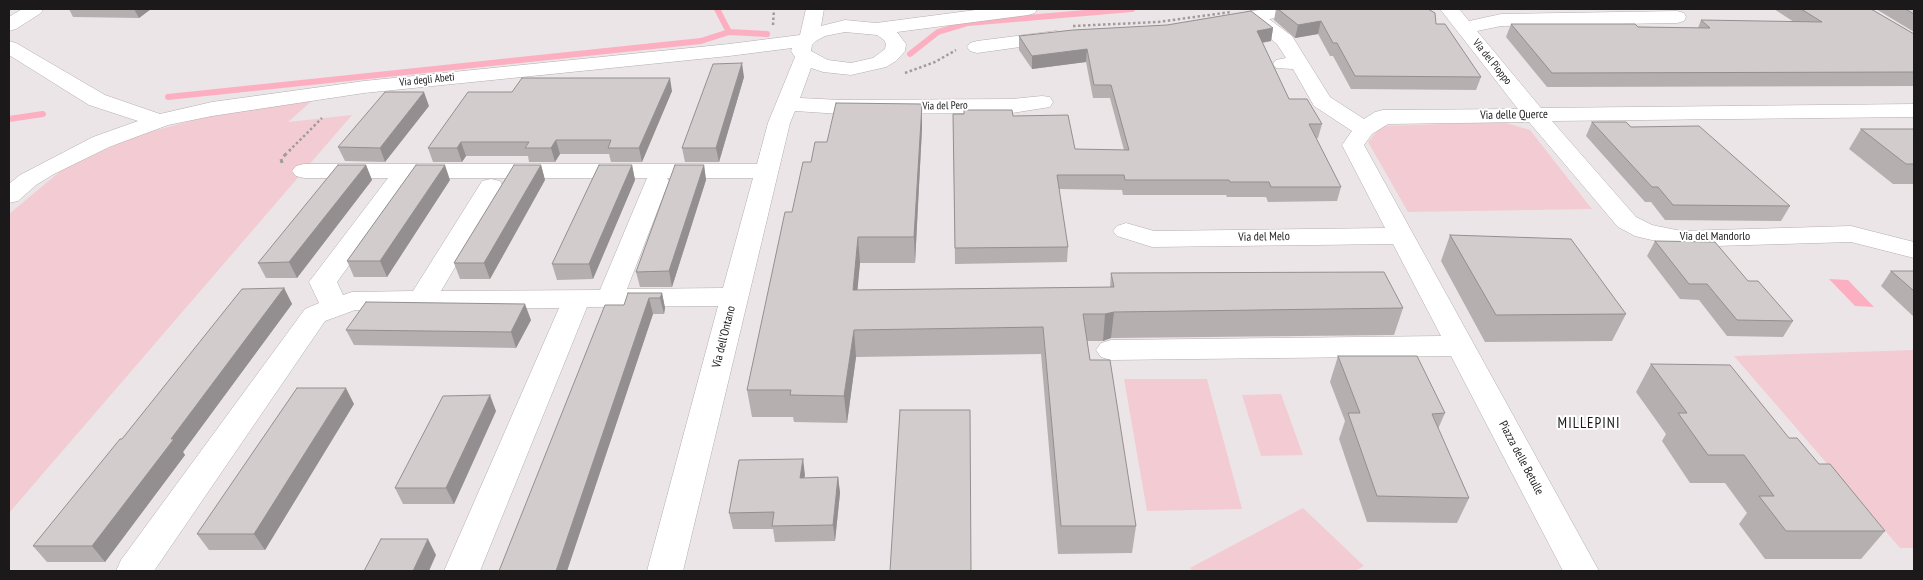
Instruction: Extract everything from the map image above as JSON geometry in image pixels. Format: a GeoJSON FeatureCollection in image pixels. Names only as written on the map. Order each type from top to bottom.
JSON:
{"type":"FeatureCollection","features":[{"type":"Feature","properties":{"kind":"street"},"geometry":{"type":"LineString","coordinates":[[9,25],[34,9]]}},
{"type":"Feature","properties":{"kind":"street","name":"Via dell'Ontano"},"geometry":{"type":"LineString","coordinates":[[665,571],[779,123],[788,104],[806,47],[815,9]]}},
{"type":"Feature","properties":{"kind":"street"},"geometry":{"type":"LineString","coordinates":[[851,10],[865,19],[874,28],[892,37],[896,44],[895,50],[890,57],[873,65],[851,69],[823,66],[806,47],[825,30],[845,26],[874,28],[1028,9]]}},
{"type":"Feature","properties":{"kind":"street"},"geometry":{"type":"LineString","coordinates":[[1111,350],[1461,346],[1353,144],[1364,129],[1322,100],[1291,64],[1285,40],[1243,17],[1299,9]]}},
{"type":"Feature","properties":{"kind":"street","name":"Via del Pioppo"},"geometry":{"type":"LineString","coordinates":[[1449,9],[1535,115]]}},
{"type":"Feature","properties":{"kind":"street"},"geometry":{"type":"LineString","coordinates":[[851,10],[928,21]]}},
{"type":"Feature","properties":{"kind":"street"},"geometry":{"type":"LineString","coordinates":[[1465,28],[1501,20],[1619,13],[1677,17]]}},
{"type":"Feature","properties":{"kind":"street"},"geometry":{"type":"LineString","coordinates":[[896,44],[921,30],[957,18]]}},
{"type":"Feature","properties":{"kind":"street"},"geometry":{"type":"LineString","coordinates":[[978,47],[1072,35]]}},
{"type":"Feature","properties":{"kind":"street"},"geometry":{"type":"LineString","coordinates":[[9,47],[97,100],[159,121]]}},
{"type":"Feature","properties":{"kind":"street","name":"Via degli Abeti"},"geometry":{"type":"LineString","coordinates":[[9,196],[28,180],[46,169],[101,142],[159,121],[212,108],[364,87],[729,50],[806,47]]}},
{"type":"Feature","properties":{"kind":"street"},"geometry":{"type":"LineString","coordinates":[[788,104],[851,69]]}},
{"type":"Feature","properties":{"kind":"street"},"geometry":{"type":"LineString","coordinates":[[97,100],[101,142]]}},
{"type":"Feature","properties":{"kind":"street","name":"Via del Pero"},"geometry":{"type":"LineString","coordinates":[[788,104],[840,107],[1002,106],[1042,102]]}},
{"type":"Feature","properties":{"kind":"street","name":"Via delle Querce"},"geometry":{"type":"LineString","coordinates":[[1364,129],[1383,117],[1914,110]]}},
{"type":"Feature","properties":{"kind":"street","name":"Via del Mandorlo"},"geometry":{"type":"LineString","coordinates":[[1535,115],[1627,222],[1644,231],[1681,239],[1851,234],[1914,250]]}},
{"type":"Feature","properties":{"kind":"street"},"geometry":{"type":"LineString","coordinates":[[304,171],[767,171]]}},
{"type":"Feature","properties":{"kind":"street"},"geometry":{"type":"LineString","coordinates":[[335,308],[323,282],[398,181]]}},
{"type":"Feature","properties":{"kind":"street"},"geometry":{"type":"LineString","coordinates":[[610,298],[657,181]]}},
{"type":"Feature","properties":{"kind":"street"},"geometry":{"type":"LineString","coordinates":[[422,300],[491,186]]}},
{"type":"Feature","properties":{"kind":"street","name":"Via del Melo"},"geometry":{"type":"LineString","coordinates":[[1126,231],[1152,239],[1403,236]]}},
{"type":"Feature","properties":{"kind":"street"},"geometry":{"type":"LineString","coordinates":[[134,571],[315,315],[352,301],[734,297]]}},
{"type":"Feature","properties":{"kind":"street"},"geometry":{"type":"LineString","coordinates":[[462,571],[577,298]]}},
{"type":"Feature","properties":{"kind":"street","name":"Piazza delle Betulle"},"geometry":{"type":"LineString","coordinates":[[1461,346],[1581,571]]}},
{"type":"Feature","properties":{"kind":"path"},"geometry":{"type":"LineString","coordinates":[[304,171],[283,167],[281,159],[322,118]]}},
{"type":"Feature","properties":{"kind":"shaded area"},"geometry":{"type":"Polygon","coordinates":[[[314,99],[288,122],[352,115],[9,513],[9,214],[63,169],[135,136],[201,118],[314,99]]]}},
{"type":"Feature","properties":{"kind":"shaded area"},"geometry":{"type":"Polygon","coordinates":[[[1503,122],[1530,130],[1592,209],[1408,212],[1368,142],[1381,126],[1503,122]]]}},
{"type":"Feature","properties":{"kind":"shaded area"},"geometry":{"type":"Polygon","coordinates":[[[1829,279],[1848,280],[1874,307],[1855,306],[1829,279]]]}},
{"type":"Feature","properties":{"kind":"shaded area"},"geometry":{"type":"Polygon","coordinates":[[[1914,350],[1914,548],[1900,548],[1734,356],[1914,350]]]}},
{"type":"Feature","properties":{"kind":"shaded area"},"geometry":{"type":"Polygon","coordinates":[[[1124,379],[1207,379],[1242,509],[1147,511],[1124,379]]]}},
{"type":"Feature","properties":{"kind":"shaded area"},"geometry":{"type":"Polygon","coordinates":[[[1281,394],[1303,455],[1261,456],[1242,395],[1281,394]]]}},
{"type":"Feature","properties":{"kind":"shaded area"},"geometry":{"type":"Polygon","coordinates":[[[1303,508],[1364,566],[1355,571],[1193,571],[1190,568],[1303,508]]]}},
{"type":"Feature","properties":{"kind":"building"},"geometry":{"type":"Polygon","coordinates":[[[1278,9],[1428,9],[1435,13],[1436,24],[1445,24],[1481,77],[1355,76],[1337,43],[1333,43],[1321,21],[1298,25],[1278,9]]]}},
{"type":"Feature","properties":{"kind":"building"},"geometry":{"type":"Polygon","coordinates":[[[1801,9],[1871,9],[1914,34],[1914,72],[1552,73],[1511,24],[1635,24],[1638,27],[1710,28],[1701,20],[1822,22],[1801,9]]]}},
{"type":"Feature","properties":{"kind":"building"},"geometry":{"type":"Polygon","coordinates":[[[1905,9],[1914,9],[1914,14],[1905,9]]]}},
{"type":"Feature","properties":{"kind":"building"},"geometry":{"type":"Polygon","coordinates":[[[1251,11],[1273,28],[1257,31],[1289,99],[1307,99],[1322,124],[1309,124],[1341,187],[1271,187],[1269,182],[1125,180],[1124,175],[1057,175],[1068,247],[955,248],[953,114],[964,114],[964,110],[1012,110],[1013,116],[1068,115],[1075,149],[1129,150],[1111,85],[1094,85],[1087,49],[1032,56],[1019,36],[1073,30],[1167,25],[1251,11]]]}},
{"type":"Feature","properties":{"kind":"building"},"geometry":{"type":"Polygon","coordinates":[[[742,63],[716,148],[682,148],[713,64],[742,63]]]}},
{"type":"Feature","properties":{"kind":"building"},"geometry":{"type":"Polygon","coordinates":[[[522,78],[670,78],[639,148],[608,148],[611,140],[556,140],[551,148],[525,148],[529,142],[461,142],[457,148],[428,148],[468,92],[512,92],[522,78]]]}},
{"type":"Feature","properties":{"kind":"building"},"geometry":{"type":"Polygon","coordinates":[[[385,92],[424,92],[380,148],[338,147],[385,92]]]}},
{"type":"Feature","properties":{"kind":"building"},"geometry":{"type":"Polygon","coordinates":[[[836,103],[922,104],[914,237],[858,237],[853,290],[1114,287],[1111,273],[1384,272],[1403,308],[1083,314],[1090,360],[1110,360],[1136,526],[1061,526],[1043,327],[854,330],[844,396],[790,395],[791,390],[747,390],[785,212],[792,212],[803,162],[811,162],[815,142],[827,142],[836,103]]]}},
{"type":"Feature","properties":{"kind":"building"},"geometry":{"type":"Polygon","coordinates":[[[1592,122],[1626,122],[1631,127],[1699,126],[1790,206],[1673,205],[1658,187],[1652,187],[1592,122]]]}},
{"type":"Feature","properties":{"kind":"building"},"geometry":{"type":"Polygon","coordinates":[[[1861,129],[1914,129],[1914,164],[1906,164],[1861,129]]]}},
{"type":"Feature","properties":{"kind":"building"},"geometry":{"type":"Polygon","coordinates":[[[338,165],[366,165],[289,262],[258,263],[338,165]]]}},
{"type":"Feature","properties":{"kind":"building"},"geometry":{"type":"Polygon","coordinates":[[[416,165],[445,165],[380,261],[347,261],[416,165]]]}},
{"type":"Feature","properties":{"kind":"building"},"geometry":{"type":"Polygon","coordinates":[[[514,165],[541,165],[484,263],[454,263],[514,165]]]}},
{"type":"Feature","properties":{"kind":"building"},"geometry":{"type":"Polygon","coordinates":[[[599,165],[632,165],[589,264],[552,264],[599,165]]]}},
{"type":"Feature","properties":{"kind":"building"},"geometry":{"type":"Polygon","coordinates":[[[675,165],[704,165],[669,271],[636,272],[675,165]]]}},
{"type":"Feature","properties":{"kind":"building"},"geometry":{"type":"Polygon","coordinates":[[[1450,235],[1571,239],[1626,314],[1496,315],[1450,235]]]}},
{"type":"Feature","properties":{"kind":"building"},"geometry":{"type":"Polygon","coordinates":[[[1655,241],[1715,242],[1748,281],[1758,281],[1793,321],[1737,320],[1707,284],[1689,284],[1655,241]]]}},
{"type":"Feature","properties":{"kind":"building"},"geometry":{"type":"Polygon","coordinates":[[[1891,271],[1914,271],[1914,291],[1891,271]]]}},
{"type":"Feature","properties":{"kind":"building"},"geometry":{"type":"Polygon","coordinates":[[[284,288],[171,439],[174,439],[92,546],[33,546],[120,439],[122,439],[242,289],[284,288]]]}},
{"type":"Feature","properties":{"kind":"building"},"geometry":{"type":"Polygon","coordinates":[[[628,293],[662,293],[660,298],[649,298],[556,571],[499,571],[605,305],[624,305],[628,293]]]}},
{"type":"Feature","properties":{"kind":"building"},"geometry":{"type":"Polygon","coordinates":[[[366,302],[525,304],[511,332],[346,330],[366,302]]]}},
{"type":"Feature","properties":{"kind":"building"},"geometry":{"type":"Polygon","coordinates":[[[1338,356],[1417,356],[1445,413],[1432,414],[1469,498],[1377,496],[1348,413],[1360,413],[1338,356]]]}},
{"type":"Feature","properties":{"kind":"building"},"geometry":{"type":"Polygon","coordinates":[[[1651,364],[1730,365],[1789,438],[1797,438],[1819,464],[1830,464],[1885,531],[1786,531],[1759,496],[1774,496],[1744,455],[1708,455],[1678,413],[1687,413],[1651,364]]]}},
{"type":"Feature","properties":{"kind":"building"},"geometry":{"type":"Polygon","coordinates":[[[297,388],[346,388],[254,534],[197,534],[297,388]]]}},
{"type":"Feature","properties":{"kind":"building"},"geometry":{"type":"Polygon","coordinates":[[[490,395],[446,488],[395,488],[443,396],[490,395]]]}},
{"type":"Feature","properties":{"kind":"building"},"geometry":{"type":"Polygon","coordinates":[[[900,410],[970,410],[971,571],[890,571],[900,410]]]}},
{"type":"Feature","properties":{"kind":"building"},"geometry":{"type":"Polygon","coordinates":[[[803,459],[800,478],[838,477],[833,525],[772,526],[774,512],[729,513],[739,460],[803,459]]]}},
{"type":"Feature","properties":{"kind":"building"},"geometry":{"type":"Polygon","coordinates":[[[381,539],[428,539],[413,571],[364,571],[381,539]]]}},
{"type":"Feature","properties":{"kind":"waterway"},"geometry":{"type":"LineString","coordinates":[[717,9],[729,32]]}},
{"type":"Feature","properties":{"kind":"waterway"},"geometry":{"type":"LineString","coordinates":[[910,54],[938,32],[968,23],[1132,9]]}},
{"type":"Feature","properties":{"kind":"waterway"},"geometry":{"type":"LineString","coordinates":[[168,97],[701,41],[729,32]]}},
{"type":"Feature","properties":{"kind":"waterway"},"geometry":{"type":"LineString","coordinates":[[729,32],[767,34]]}},
{"type":"Feature","properties":{"kind":"waterway"},"geometry":{"type":"LineString","coordinates":[[9,119],[43,114]]}},
{"type":"Feature","properties":{"kind":"district","name":"MILLEPINI"},"geometry":{"type":"Point","coordinates":[1589,424]}}]}
